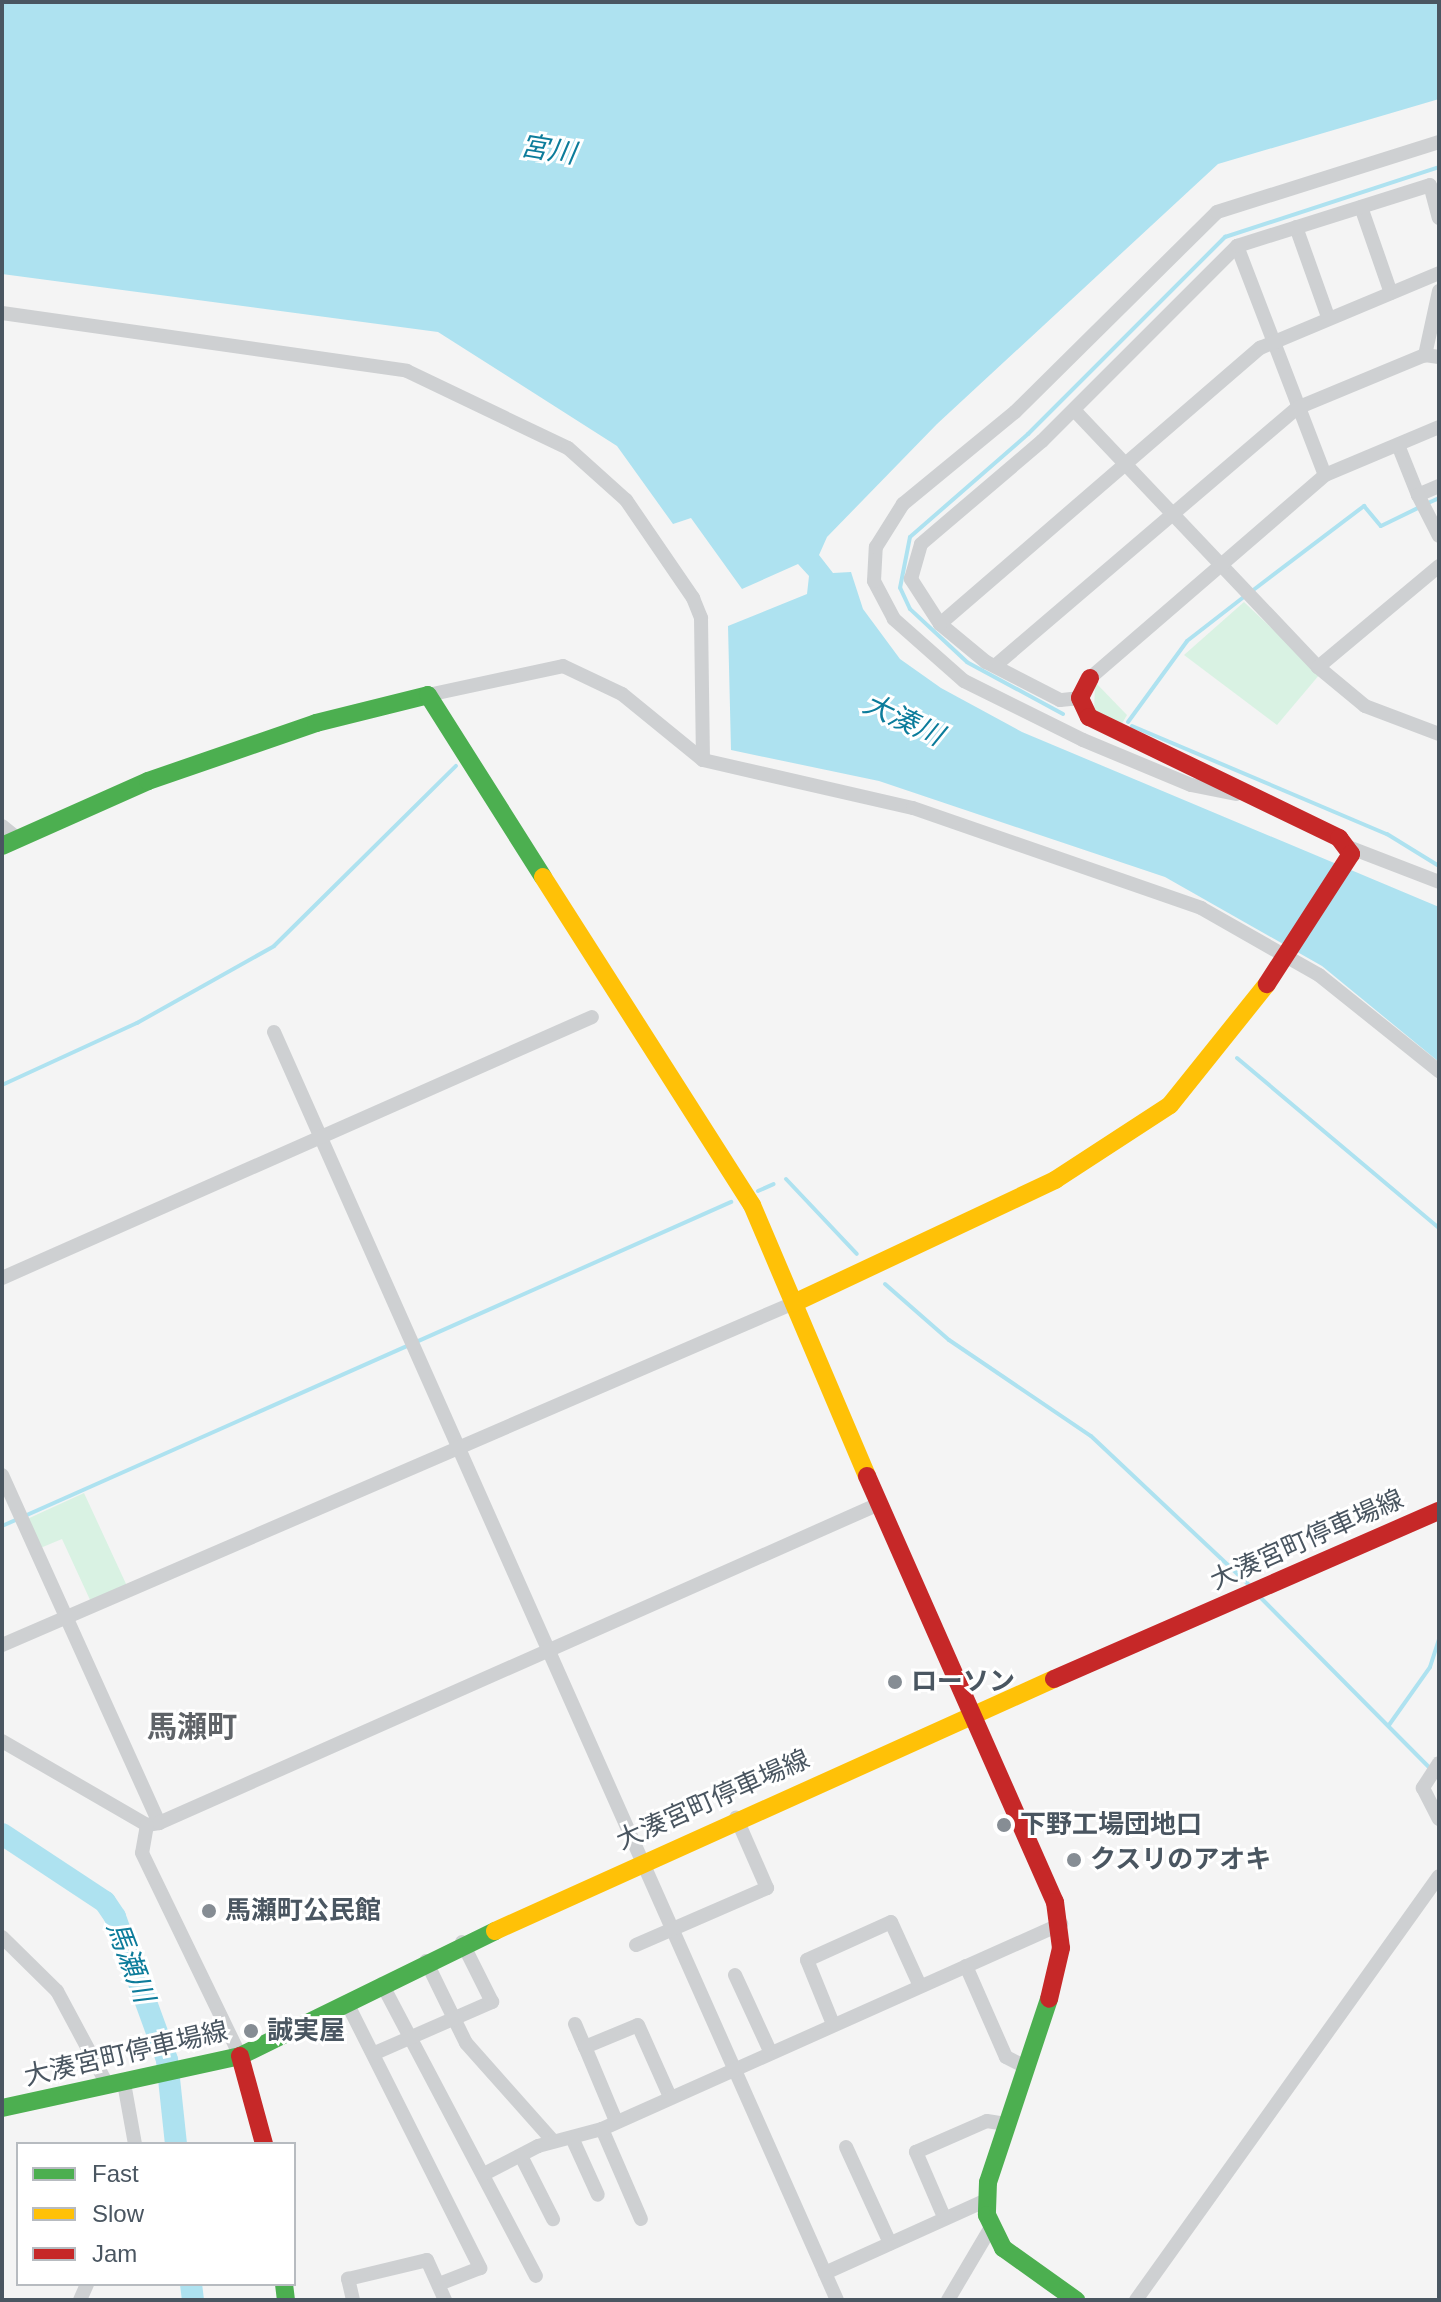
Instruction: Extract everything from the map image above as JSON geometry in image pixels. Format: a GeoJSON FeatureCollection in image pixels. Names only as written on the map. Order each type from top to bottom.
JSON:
{"type":"FeatureCollection","features":[{"type":"Feature","properties":{"kind":"street"},"geometry":{"type":"LineString","coordinates":[[1239,795],[1191,785],[964,681],[894,619],[874,581],[876,547],[903,504],[1015,412],[1217,212],[1439,142]]}},
{"type":"Feature","properties":{"kind":"street"},"geometry":{"type":"LineString","coordinates":[[1080,698],[1060,700],[996,665],[940,624],[911,579],[921,544],[1074,410],[1237,246],[1434,183],[1439,218]]}},
{"type":"Feature","properties":{"kind":"street"},"geometry":{"type":"LineString","coordinates":[[1361,207],[1391,293]]}},
{"type":"Feature","properties":{"kind":"street"},"geometry":{"type":"LineString","coordinates":[[1296,227],[1328,317]]}},
{"type":"Feature","properties":{"kind":"street"},"geometry":{"type":"LineString","coordinates":[[1237,246],[1325,475]]}},
{"type":"Feature","properties":{"kind":"street"},"geometry":{"type":"LineString","coordinates":[[940,624],[1273,341],[1439,273]]}},
{"type":"Feature","properties":{"kind":"street"},"geometry":{"type":"LineString","coordinates":[[996,665],[1297,408],[1432,356],[1439,291]]}},
{"type":"Feature","properties":{"kind":"street"},"geometry":{"type":"LineString","coordinates":[[2,313],[407,371],[589,462],[626,500],[701,618],[703,760]]}},
{"type":"Feature","properties":{"kind":"street"},"geometry":{"type":"LineString","coordinates":[[1074,410],[1252,601],[1318,667],[1365,706],[1439,734]]}},
{"type":"Feature","properties":{"kind":"street"},"geometry":{"type":"LineString","coordinates":[[1080,698],[1090,678],[1325,475],[1439,427]]}},
{"type":"Feature","properties":{"kind":"street"},"geometry":{"type":"LineString","coordinates":[[1398,445],[1439,536]]}},
{"type":"Feature","properties":{"kind":"street"},"geometry":{"type":"LineString","coordinates":[[1426,505],[1439,486]]}},
{"type":"Feature","properties":{"kind":"street"},"geometry":{"type":"LineString","coordinates":[[1318,667],[1439,566]]}},
{"type":"Feature","properties":{"kind":"street"},"geometry":{"type":"LineString","coordinates":[[2,826],[10,842],[187,767],[316,723],[563,666],[622,694],[703,760],[913,808],[1046,848],[1201,908],[1286,955],[1439,1071]]}},
{"type":"Feature","properties":{"kind":"street"},"geometry":{"type":"LineString","coordinates":[[428,695],[656,1061],[733,1169],[794,1303],[968,1716],[1061,1924],[1055,1981],[1006,2124],[987,2200],[990,2229],[1003,2248],[1076,2300]]}},
{"type":"Feature","properties":{"kind":"street"},"geometry":{"type":"LineString","coordinates":[[1080,698],[1089,717],[1349,854],[1439,882]]}},
{"type":"Feature","properties":{"kind":"street"},"geometry":{"type":"LineString","coordinates":[[2,1645],[794,1303],[1055,1180],[1148,1123],[1212,1062],[1286,955],[1349,854]]}},
{"type":"Feature","properties":{"kind":"street"},"geometry":{"type":"LineString","coordinates":[[2,1278],[592,1017]]}},
{"type":"Feature","properties":{"kind":"street"},"geometry":{"type":"LineString","coordinates":[[274,1032],[737,2065],[837,2300]]}},
{"type":"Feature","properties":{"kind":"street"},"geometry":{"type":"LineString","coordinates":[[2,1475],[67,1618],[153,1824],[142,1853],[240,2056],[263,2142]]}},
{"type":"Feature","properties":{"kind":"street"},"geometry":{"type":"LineString","coordinates":[[153,1824],[879,1504]]}},
{"type":"Feature","properties":{"kind":"street","name":"大湊宮町停車場線"},"geometry":{"type":"LineString","coordinates":[[2,2108],[240,2056],[462,1942],[643,1858],[1438,1514]]}},
{"type":"Feature","properties":{"kind":"street"},"geometry":{"type":"LineString","coordinates":[[2,1741],[153,1824]]}},
{"type":"Feature","properties":{"kind":"street"},"geometry":{"type":"LineString","coordinates":[[1439,1764],[1428,1777],[1424,1797],[1439,1819]]}},
{"type":"Feature","properties":{"kind":"street"},"geometry":{"type":"LineString","coordinates":[[636,1945],[767,1888],[736,1817]]}},
{"type":"Feature","properties":{"kind":"street"},"geometry":{"type":"LineString","coordinates":[[1136,2300],[1439,1876]]}},
{"type":"Feature","properties":{"kind":"street"},"geometry":{"type":"LineString","coordinates":[[833,2024],[807,1960],[891,1922],[920,1986]]}},
{"type":"Feature","properties":{"kind":"street"},"geometry":{"type":"LineString","coordinates":[[484,2174],[553,2141],[573,2140],[602,2129],[737,2065],[1061,1924]]}},
{"type":"Feature","properties":{"kind":"street"},"geometry":{"type":"LineString","coordinates":[[2,1937],[57,1991],[116,2085],[134,2142]]}},
{"type":"Feature","properties":{"kind":"street"},"geometry":{"type":"LineString","coordinates":[[375,2053],[409,2034],[492,2002],[462,1942]]}},
{"type":"Feature","properties":{"kind":"street"},"geometry":{"type":"LineString","coordinates":[[426,1961],[466,2043],[553,2141]]}},
{"type":"Feature","properties":{"kind":"street"},"geometry":{"type":"LineString","coordinates":[[966,1966],[1006,2057],[1026,2067]]}},
{"type":"Feature","properties":{"kind":"street"},"geometry":{"type":"LineString","coordinates":[[735,1975],[770,2051]]}},
{"type":"Feature","properties":{"kind":"street"},"geometry":{"type":"LineString","coordinates":[[382,1984],[536,2276]]}},
{"type":"Feature","properties":{"kind":"street"},"geometry":{"type":"LineString","coordinates":[[347,2003],[375,2053],[480,2268],[439,2284]]}},
{"type":"Feature","properties":{"kind":"street"},"geometry":{"type":"LineString","coordinates":[[575,2024],[616,2121]]}},
{"type":"Feature","properties":{"kind":"street"},"geometry":{"type":"LineString","coordinates":[[585,2047],[638,2025],[670,2097]]}},
{"type":"Feature","properties":{"kind":"street"},"geometry":{"type":"LineString","coordinates":[[944,2217],[916,2152],[987,2121],[1006,2124]]}},
{"type":"Feature","properties":{"kind":"street"},"geometry":{"type":"LineString","coordinates":[[602,2129],[641,2219]]}},
{"type":"Feature","properties":{"kind":"street"},"geometry":{"type":"LineString","coordinates":[[573,2140],[598,2195]]}},
{"type":"Feature","properties":{"kind":"street"},"geometry":{"type":"LineString","coordinates":[[846,2147],[890,2243]]}},
{"type":"Feature","properties":{"kind":"street"},"geometry":{"type":"LineString","coordinates":[[521,2156],[553,2219]]}},
{"type":"Feature","properties":{"kind":"street"},"geometry":{"type":"LineString","coordinates":[[825,2273],[987,2200]]}},
{"type":"Feature","properties":{"kind":"street"},"geometry":{"type":"LineString","coordinates":[[948,2300],[990,2229]]}},
{"type":"Feature","properties":{"kind":"street"},"geometry":{"type":"LineString","coordinates":[[353,2300],[348,2279],[427,2260],[445,2300]]}},
{"type":"Feature","properties":{"kind":"green space"},"geometry":{"type":"Polygon","coordinates":[[[1244,602],[1320,674],[1277,725],[1184,655],[1244,602]]]}},
{"type":"Feature","properties":{"kind":"green space"},"geometry":{"type":"Polygon","coordinates":[[[1095,682],[1127,715],[1120,727],[1094,713],[1095,682]]]}},
{"type":"Feature","properties":{"kind":"green space"},"geometry":{"type":"Polygon","coordinates":[[[84,1493],[127,1586],[91,1602],[62,1539],[38,1549],[25,1520],[84,1493]]]}},
{"type":"Feature","properties":{"kind":"water"},"geometry":{"type":"Polygon","coordinates":[[[2,2],[1439,2],[1439,99],[1218,164],[937,424],[827,537],[819,555],[833,573],[851,572],[863,609],[900,659],[941,688],[1022,732],[1439,907],[1439,1062],[1322,966],[1165,877],[879,781],[731,750],[728,626],[807,594],[809,576],[798,564],[742,589],[691,518],[673,524],[617,446],[438,332],[2,274],[2,2]]]}},
{"type":"Feature","properties":{"kind":"waterway"},"geometry":{"type":"LineString","coordinates":[[1063,714],[967,662],[910,609],[900,588],[910,537],[1028,434],[1225,237],[1439,167]]}},
{"type":"Feature","properties":{"kind":"waterway"},"geometry":{"type":"LineString","coordinates":[[1428,503],[1439,498]]}},
{"type":"Feature","properties":{"kind":"waterway"},"geometry":{"type":"LineString","coordinates":[[1252,591],[1364,506],[1381,526],[1420,507]]}},
{"type":"Feature","properties":{"kind":"waterway"},"geometry":{"type":"LineString","coordinates":[[1128,722],[1187,641],[1245,596]]}},
{"type":"Feature","properties":{"kind":"waterway"},"geometry":{"type":"LineString","coordinates":[[1132,726],[1387,834],[1439,866]]}},
{"type":"Feature","properties":{"kind":"waterway"},"geometry":{"type":"LineString","coordinates":[[2,1085],[137,1023],[274,946],[456,766]]}},
{"type":"Feature","properties":{"kind":"waterway"},"geometry":{"type":"LineString","coordinates":[[1237,1058],[1439,1228]]}},
{"type":"Feature","properties":{"kind":"waterway"},"geometry":{"type":"LineString","coordinates":[[786,1179],[857,1254]]}},
{"type":"Feature","properties":{"kind":"waterway"},"geometry":{"type":"LineString","coordinates":[[758,1191],[774,1184]]}},
{"type":"Feature","properties":{"kind":"waterway"},"geometry":{"type":"LineString","coordinates":[[2,1526],[731,1202]]}},
{"type":"Feature","properties":{"kind":"waterway"},"geometry":{"type":"LineString","coordinates":[[885,1284],[949,1340],[1091,1436],[1249,1585]]}},
{"type":"Feature","properties":{"kind":"waterway"},"geometry":{"type":"LineString","coordinates":[[1260,1597],[1439,1777]]}},
{"type":"Feature","properties":{"kind":"waterway"},"geometry":{"type":"LineString","coordinates":[[1389,1725],[1430,1667],[1439,1639]]}},
{"type":"Feature","properties":{"kind":"waterway","name":"馬瀬川"},"geometry":{"type":"LineString","coordinates":[[2,1834],[105,1902],[115,1917],[167,2060],[176,2142]]}},
{"type":"Feature","properties":{"kind":"waterway","name":"馬瀬川"},"geometry":{"type":"LineString","coordinates":[[191,2286],[193,2300]]}},
{"type":"Feature","properties":{"kind":"traffic: fast"},"geometry":{"type":"LineString","coordinates":[[2,846],[148,781],[316,723],[428,695],[543,877]]}},
{"type":"Feature","properties":{"kind":"traffic: fast"},"geometry":{"type":"LineString","coordinates":[[2,2108],[240,2056],[495,1931]]}},
{"type":"Feature","properties":{"kind":"traffic: fast"},"geometry":{"type":"LineString","coordinates":[[1049,1999],[988,2182],[987,2215],[1003,2248],[1076,2300]]}},
{"type":"Feature","properties":{"kind":"traffic: fast"},"geometry":{"type":"LineString","coordinates":[[284,2286],[286,2300]]}},
{"type":"Feature","properties":{"kind":"traffic: slow"},"geometry":{"type":"LineString","coordinates":[[543,877],[752,1205],[867,1476]]}},
{"type":"Feature","properties":{"kind":"traffic: slow"},"geometry":{"type":"LineString","coordinates":[[794,1303],[1055,1180],[1170,1105],[1267,984]]}},
{"type":"Feature","properties":{"kind":"traffic: slow"},"geometry":{"type":"LineString","coordinates":[[495,1931],[1054,1679]]}},
{"type":"Feature","properties":{"kind":"traffic: jam"},"geometry":{"type":"LineString","coordinates":[[1090,678],[1080,698],[1089,717],[1339,838],[1351,854],[1267,984]]}},
{"type":"Feature","properties":{"kind":"traffic: jam"},"geometry":{"type":"LineString","coordinates":[[867,1476],[1055,1902],[1061,1948],[1049,1999]]}},
{"type":"Feature","properties":{"kind":"traffic: jam"},"geometry":{"type":"LineString","coordinates":[[1054,1679],[1439,1511]]}},
{"type":"Feature","properties":{"kind":"traffic: jam"},"geometry":{"type":"LineString","coordinates":[[240,2056],[263,2142]]}},
{"type":"Feature","properties":{"kind":"place","name":"ローソン"},"geometry":{"type":"Point","coordinates":[895,1682]}},
{"type":"Feature","properties":{"kind":"place","name":"下野工場団地口"},"geometry":{"type":"Point","coordinates":[1004,1825]}},
{"type":"Feature","properties":{"kind":"place","name":"クスリのアオキ"},"geometry":{"type":"Point","coordinates":[1074,1860]}},
{"type":"Feature","properties":{"kind":"place","name":"馬瀬町公民館"},"geometry":{"type":"Point","coordinates":[209,1911]}},
{"type":"Feature","properties":{"kind":"place","name":"誠実屋"},"geometry":{"type":"Point","coordinates":[251,2031]}},
{"type":"Feature","properties":{"kind":"district","name":"馬瀬町"},"geometry":{"type":"Point","coordinates":[192,1727]}},
{"type":"Feature","properties":{"kind":"water label","name":"宮川"},"geometry":{"type":"Point","coordinates":[548,150]}},
{"type":"Feature","properties":{"kind":"water label","name":"大湊川"},"geometry":{"type":"Point","coordinates":[903,720]}}]}
